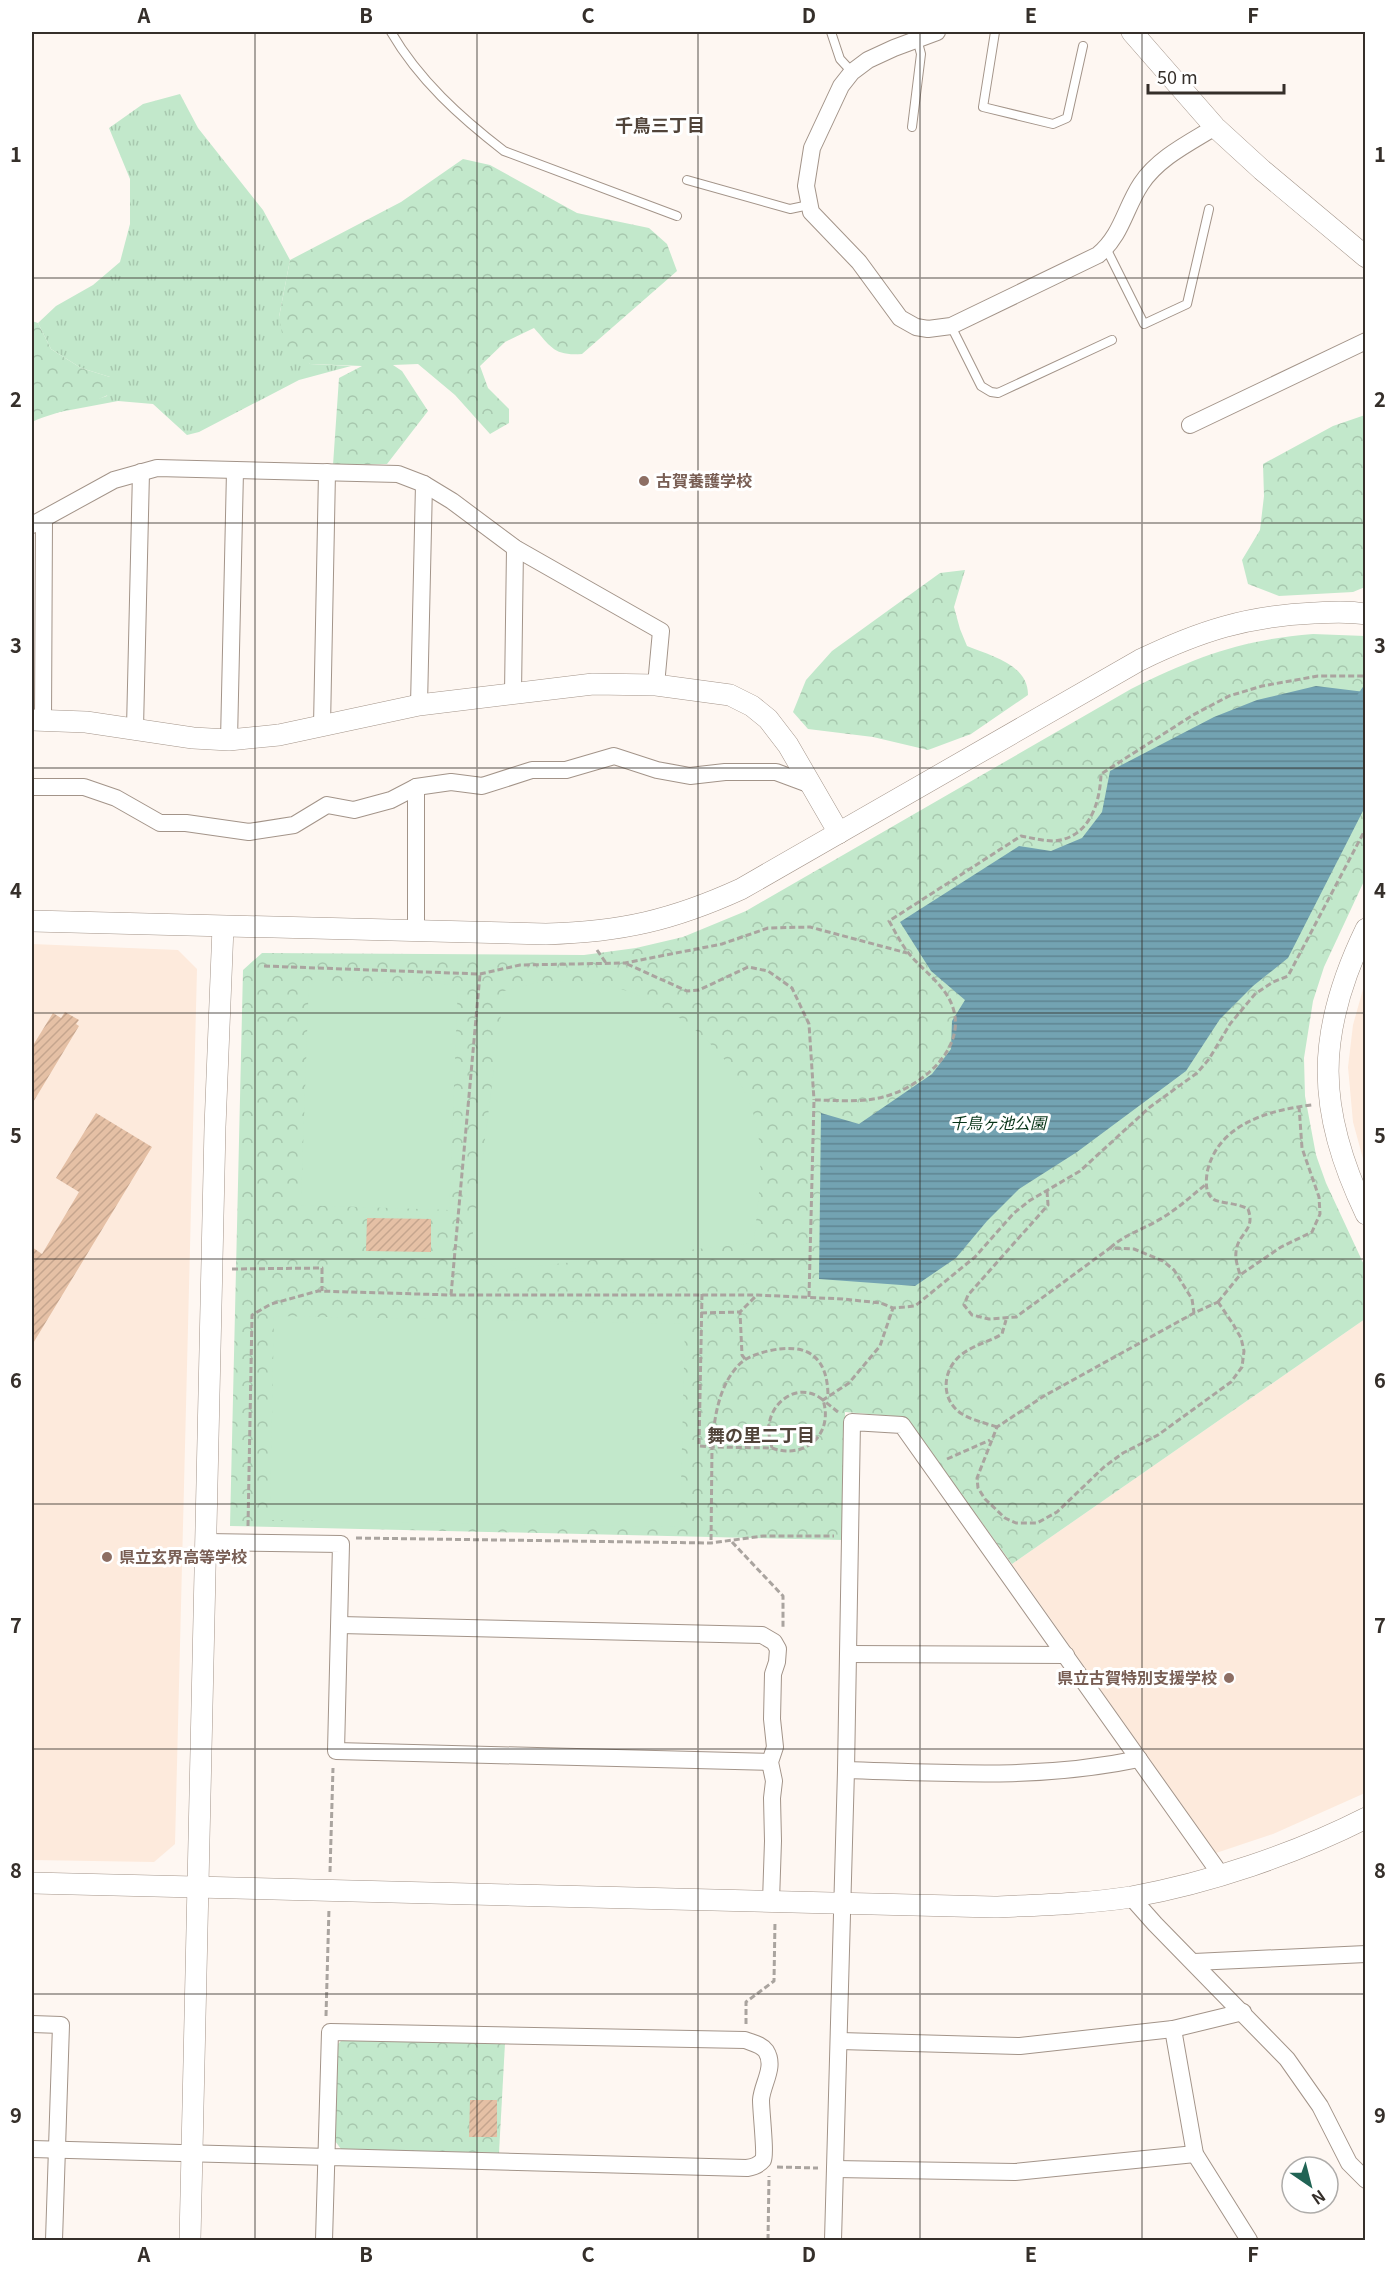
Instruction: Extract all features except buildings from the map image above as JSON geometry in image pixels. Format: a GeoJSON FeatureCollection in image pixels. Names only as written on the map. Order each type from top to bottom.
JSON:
{"type":"FeatureCollection","features":[{"type":"Feature","properties":{"kind":"street"},"geometry":{"type":"LineString","coordinates":[[937,32],[868,60],[852,72],[842,86],[812,148],[806,186],[811,213],[859,262],[900,318],[916,327],[928,329],[951,326],[1098,255],[1111,244],[1140,185],[1151,171],[1170,155],[1215,127]]}},
{"type":"Feature","properties":{"kind":"street"},"geometry":{"type":"LineString","coordinates":[[1132,32],[1215,127],[1365,257]]}},
{"type":"Feature","properties":{"kind":"street"},"geometry":{"type":"LineString","coordinates":[[1190,425],[1365,341]]}},
{"type":"Feature","properties":{"kind":"street"},"geometry":{"type":"LineString","coordinates":[[656,685],[662,631],[515,548],[452,501],[424,484],[398,474],[157,468],[114,480],[38,522],[37,720],[86,722],[193,738],[228,740],[279,735],[419,705],[593,684],[656,685],[730,695],[752,706],[768,719],[788,745],[839,833]]}},
{"type":"Feature","properties":{"kind":"street"},"geometry":{"type":"LineString","coordinates":[[228,740],[235,471]]}},
{"type":"Feature","properties":{"kind":"street"},"geometry":{"type":"LineString","coordinates":[[135,728],[141,472]]}},
{"type":"Feature","properties":{"kind":"street"},"geometry":{"type":"LineString","coordinates":[[322,726],[327,472]]}},
{"type":"Feature","properties":{"kind":"street"},"geometry":{"type":"LineString","coordinates":[[419,705],[424,484]]}},
{"type":"Feature","properties":{"kind":"street"},"geometry":{"type":"LineString","coordinates":[[513,693],[515,548]]}},
{"type":"Feature","properties":{"kind":"street"},"geometry":{"type":"LineString","coordinates":[[32,921],[546,934],[591,933],[649,923],[700,908],[741,889],[1132,665],[1181,640],[1235,623],[1288,614],[1349,611],[1365,614]]}},
{"type":"Feature","properties":{"kind":"street"},"geometry":{"type":"LineString","coordinates":[[32,787],[84,788],[116,798],[160,823],[186,823],[249,832],[294,825],[327,805],[354,810],[391,800],[416,787],[451,782],[482,786],[532,770],[567,770],[614,756],[657,770],[690,776],[725,772],[776,772],[811,785]]}},
{"type":"Feature","properties":{"kind":"street"},"geometry":{"type":"LineString","coordinates":[[416,787],[416,931]]}},
{"type":"Feature","properties":{"kind":"street"},"geometry":{"type":"LineString","coordinates":[[190,2241],[200,1887],[212,1269],[223,927]]}},
{"type":"Feature","properties":{"kind":"street"},"geometry":{"type":"LineString","coordinates":[[1365,929],[1337,1000],[1332,1023],[1328,1072],[1329,1103],[1339,1152],[1365,1214]]}},
{"type":"Feature","properties":{"kind":"street"},"geometry":{"type":"LineString","coordinates":[[833,2241],[849,1654],[852,1422],[902,1425],[1221,1875]]}},
{"type":"Feature","properties":{"kind":"street"},"geometry":{"type":"LineString","coordinates":[[206,1542],[340,1544],[336,1751],[770,1762]]}},
{"type":"Feature","properties":{"kind":"street"},"geometry":{"type":"LineString","coordinates":[[340,1625],[762,1635],[774,1642],[778,1649],[773,1674],[772,1719],[775,1747],[770,1762],[774,1781],[771,1901]]}},
{"type":"Feature","properties":{"kind":"street"},"geometry":{"type":"LineString","coordinates":[[849,1654],[1066,1655]]}},
{"type":"Feature","properties":{"kind":"street"},"geometry":{"type":"LineString","coordinates":[[846,1770],[1003,1775],[1064,1771],[1139,1759]]}},
{"type":"Feature","properties":{"kind":"street"},"geometry":{"type":"LineString","coordinates":[[32,1883],[994,1907],[1131,1897],[1221,1875],[1292,1851],[1365,1818]]}},
{"type":"Feature","properties":{"kind":"street"},"geometry":{"type":"LineString","coordinates":[[1131,1897],[1287,2059],[1320,2106],[1348,2163],[1365,2180]]}},
{"type":"Feature","properties":{"kind":"street"},"geometry":{"type":"LineString","coordinates":[[1194,1962],[1365,1954]]}},
{"type":"Feature","properties":{"kind":"street"},"geometry":{"type":"LineString","coordinates":[[840,2041],[1020,2046],[1173,2029],[1243,2012]]}},
{"type":"Feature","properties":{"kind":"street"},"geometry":{"type":"LineString","coordinates":[[32,2024],[61,2025],[54,2241]]}},
{"type":"Feature","properties":{"kind":"street"},"geometry":{"type":"LineString","coordinates":[[1173,2029],[1195,2154],[1249,2241]]}},
{"type":"Feature","properties":{"kind":"street"},"geometry":{"type":"LineString","coordinates":[[32,2149],[57,2150],[193,2153],[326,2157],[747,2168],[754,2167],[762,2160],[766,2150],[761,2132],[761,2096],[769,2061],[765,2050],[758,2044],[745,2040],[330,2032],[326,2157],[324,2241]]}},
{"type":"Feature","properties":{"kind":"street"},"geometry":{"type":"LineString","coordinates":[[835,2169],[1015,2172],[1195,2154]]}},
{"type":"Feature","properties":{"kind":"lane"},"geometry":{"type":"LineString","coordinates":[[391,32],[430,88],[504,151],[677,216]]}},
{"type":"Feature","properties":{"kind":"lane"},"geometry":{"type":"LineString","coordinates":[[831,32],[840,59],[852,72]]}},
{"type":"Feature","properties":{"kind":"lane"},"geometry":{"type":"LineString","coordinates":[[995,32],[983,107],[1053,124],[1067,118],[1083,46]]}},
{"type":"Feature","properties":{"kind":"lane"},"geometry":{"type":"LineString","coordinates":[[912,127],[921,54],[917,39]]}},
{"type":"Feature","properties":{"kind":"lane"},"geometry":{"type":"LineString","coordinates":[[687,180],[790,209],[809,205]]}},
{"type":"Feature","properties":{"kind":"lane"},"geometry":{"type":"LineString","coordinates":[[1106,248],[1144,324],[1187,304],[1209,209]]}},
{"type":"Feature","properties":{"kind":"lane"},"geometry":{"type":"LineString","coordinates":[[951,326],[981,386],[990,392],[998,393],[1112,340]]}},
{"type":"Feature","properties":{"kind":"path"},"geometry":{"type":"LineString","coordinates":[[814,1100],[860,1100],[892,1094],[915,1082],[945,1055],[954,1036],[955,1018],[952,1005],[944,992],[909,954],[889,921],[1021,836],[1046,841],[1072,835],[1084,826],[1095,812],[1101,774],[1193,715],[1229,696],[1262,686],[1318,676],[1365,675]]}},
{"type":"Feature","properties":{"kind":"path"},"geometry":{"type":"LineString","coordinates":[[248,1543],[252,1315],[271,1304],[322,1291],[451,1294],[757,1294],[881,1303],[893,1308],[907,1308],[920,1304],[975,1257],[1029,1201],[1080,1171],[1150,1107],[1197,1073],[1209,1059],[1230,1024],[1255,994],[1272,982],[1288,976],[1365,828]]}},
{"type":"Feature","properties":{"kind":"path"},"geometry":{"type":"LineString","coordinates":[[264,966],[480,974],[520,964],[625,963],[722,944],[768,928],[810,927],[909,954]]}},
{"type":"Feature","properties":{"kind":"path"},"geometry":{"type":"LineString","coordinates":[[625,963],[687,992],[699,990],[748,967],[768,971],[792,988],[809,1024],[814,1100],[809,1297]]}},
{"type":"Feature","properties":{"kind":"path"},"geometry":{"type":"LineString","coordinates":[[451,1294],[480,974]]}},
{"type":"Feature","properties":{"kind":"path"},"geometry":{"type":"LineString","coordinates":[[1047,1191],[1048,1205],[965,1299],[964,1305],[972,1315],[1006,1320],[1016,1317],[1123,1237],[1154,1223],[1175,1210],[1205,1185],[1211,1159],[1226,1137],[1255,1118],[1285,1108],[1329,1103]]}},
{"type":"Feature","properties":{"kind":"path"},"geometry":{"type":"LineString","coordinates":[[1218,1302],[1241,1338],[1244,1351],[1242,1367],[1231,1382],[1158,1435],[1123,1453],[1104,1467],[1057,1512],[1037,1523],[1016,1523],[1005,1518],[985,1499],[978,1488],[977,1478],[997,1427],[1044,1396],[1218,1302],[1240,1275],[1281,1247],[1312,1232],[1320,1214],[1319,1197],[1302,1148],[1299,1106]]}},
{"type":"Feature","properties":{"kind":"path"},"geometry":{"type":"LineString","coordinates":[[1205,1185],[1211,1198],[1217,1202],[1238,1203],[1248,1209],[1251,1217],[1250,1226],[1243,1234],[1236,1250],[1240,1275]]}},
{"type":"Feature","properties":{"kind":"path"},"geometry":{"type":"LineString","coordinates":[[1110,1248],[1134,1249],[1163,1261],[1174,1270],[1192,1299],[1194,1313]]}},
{"type":"Feature","properties":{"kind":"path"},"geometry":{"type":"LineString","coordinates":[[212,1269],[322,1268],[322,1291]]}},
{"type":"Feature","properties":{"kind":"path"},"geometry":{"type":"LineString","coordinates":[[702,1294],[699,1446],[772,1448],[797,1452],[811,1444],[820,1433],[826,1418],[823,1400]]}},
{"type":"Feature","properties":{"kind":"path"},"geometry":{"type":"LineString","coordinates":[[701,1313],[740,1312],[757,1294]]}},
{"type":"Feature","properties":{"kind":"path"},"geometry":{"type":"LineString","coordinates":[[823,1400],[849,1383],[880,1346],[893,1308]]}},
{"type":"Feature","properties":{"kind":"path"},"geometry":{"type":"LineString","coordinates":[[740,1312],[742,1355],[745,1359]]}},
{"type":"Feature","properties":{"kind":"path"},"geometry":{"type":"LineString","coordinates":[[997,1427],[960,1413],[948,1396],[946,1377],[950,1367],[962,1353],[1002,1334],[1006,1320]]}},
{"type":"Feature","properties":{"kind":"path"},"geometry":{"type":"LineString","coordinates":[[711,1543],[711,1447],[714,1422],[728,1380],[745,1359],[784,1348],[805,1350],[815,1356],[825,1371],[828,1396]]}},
{"type":"Feature","properties":{"kind":"path"},"geometry":{"type":"LineString","coordinates":[[772,1448],[769,1426],[771,1417],[781,1401],[799,1392],[812,1394],[823,1400]]}},
{"type":"Feature","properties":{"kind":"path"},"geometry":{"type":"LineString","coordinates":[[932,1465],[990,1440]]}},
{"type":"Feature","properties":{"kind":"path"},"geometry":{"type":"LineString","coordinates":[[340,1544],[357,1538],[711,1543],[732,1542],[763,1536],[851,1536]]}},
{"type":"Feature","properties":{"kind":"path"},"geometry":{"type":"LineString","coordinates":[[732,1542],[783,1596],[783,1629],[774,1642]]}},
{"type":"Feature","properties":{"kind":"path"},"geometry":{"type":"LineString","coordinates":[[330,2032],[326,2023],[333,1760],[336,1751]]}},
{"type":"Feature","properties":{"kind":"path"},"geometry":{"type":"LineString","coordinates":[[745,2040],[746,2002],[774,1981],[775,1922],[771,1901]]}},
{"type":"Feature","properties":{"kind":"path"},"geometry":{"type":"LineString","coordinates":[[768,2241],[769,2166],[835,2169]]}},
{"type":"Feature","properties":{"kind":"shaded area","name":"県立玄界高等学校"},"geometry":{"type":"Polygon","coordinates":[[[32,944],[178,950],[197,969],[175,1844],[154,1862],[32,1860],[32,944]]]}},
{"type":"Feature","properties":{"kind":"shaded area"},"geometry":{"type":"Polygon","coordinates":[[[1365,982],[1365,1166],[1353,1122],[1348,1067],[1353,1025],[1365,982]]]}},
{"type":"Feature","properties":{"kind":"shaded area","name":"県立古賀特別支援学校"},"geometry":{"type":"Polygon","coordinates":[[[1365,1319],[1365,1793],[1273,1834],[1216,1853],[1012,1564],[1365,1319]]]}},
{"type":"Feature","properties":{"kind":"green space"},"geometry":{"type":"Polygon","coordinates":[[[180,94],[198,128],[263,210],[290,260],[279,317],[310,364],[351,366],[299,380],[199,432],[187,435],[153,404],[118,401],[49,414],[107,396],[110,377],[81,368],[51,349],[38,323],[56,306],[93,285],[120,262],[130,224],[130,179],[109,128],[143,104],[180,94]]]}},
{"type":"Feature","properties":{"kind":"green space"},"geometry":{"type":"Polygon","coordinates":[[[463,159],[490,165],[577,213],[649,228],[667,244],[677,271],[582,354],[559,352],[549,345],[534,328],[505,342],[480,366],[488,388],[509,409],[509,423],[490,434],[455,395],[418,364],[393,365],[402,371],[428,411],[387,464],[333,465],[339,378],[362,366],[310,364],[284,344],[279,317],[290,260],[401,202],[463,159]]]}},
{"type":"Feature","properties":{"kind":"green space"},"geometry":{"type":"Polygon","coordinates":[[[32,321],[38,323],[51,349],[81,368],[110,377],[116,390],[97,400],[32,422],[32,321]]]}},
{"type":"Feature","properties":{"kind":"green space"},"geometry":{"type":"Polygon","coordinates":[[[1365,415],[1365,587],[1353,592],[1279,596],[1248,584],[1242,560],[1260,530],[1264,496],[1263,464],[1333,426],[1365,415]]]}},
{"type":"Feature","properties":{"kind":"green space"},"geometry":{"type":"Polygon","coordinates":[[[965,570],[954,607],[967,646],[997,658],[1015,669],[1026,684],[1028,695],[971,734],[928,750],[873,737],[808,729],[793,712],[806,680],[832,651],[940,573],[965,570]]]}},
{"type":"Feature","properties":{"kind":"green space","name":"千鳥ヶ池公園"},"geometry":{"type":"Polygon","coordinates":[[[1313,634],[1365,636],[1365,879],[1324,967],[1313,1001],[1304,1058],[1305,1096],[1316,1155],[1326,1183],[1365,1267],[1365,1319],[1012,1564],[905,1417],[845,1412],[844,1540],[230,1526],[243,970],[262,953],[584,955],[636,948],[683,937],[746,911],[1131,689],[1219,652],[1263,641],[1313,634]]]}},
{"type":"Feature","properties":{"kind":"green space"},"geometry":{"type":"Polygon","coordinates":[[[309,980],[458,985],[449,1210],[301,1205],[309,980]]]}},
{"type":"Feature","properties":{"kind":"green space"},"geometry":{"type":"Polygon","coordinates":[[[582,981],[627,991],[672,1013],[712,1045],[728,1064],[742,1086],[752,1109],[758,1133],[760,1174],[754,1243],[498,1270],[471,1248],[504,991],[535,983],[582,981]]]}},
{"type":"Feature","properties":{"kind":"green space"},"geometry":{"type":"Polygon","coordinates":[[[274,1316],[685,1324],[680,1527],[270,1520],[274,1316]]]}},
{"type":"Feature","properties":{"kind":"green space"},"geometry":{"type":"Polygon","coordinates":[[[343,2039],[505,2043],[499,2153],[341,2149],[335,2141],[337,2045],[343,2039]]]}},
{"type":"Feature","properties":{"kind":"water"},"geometry":{"type":"Polygon","coordinates":[[[1316,686],[1365,692],[1365,807],[1288,958],[1253,986],[1220,1019],[1186,1071],[1077,1152],[1019,1189],[987,1221],[956,1258],[915,1286],[819,1279],[821,1113],[859,1124],[932,1074],[951,1049],[952,1021],[965,1000],[931,971],[900,922],[1019,846],[1051,851],[1082,838],[1102,812],[1110,771],[1214,717],[1257,700],[1316,686]]]}},
{"type":"Feature","properties":{"kind":"waterway"},"geometry":{"type":"LineString","coordinates":[[1359,697],[1366,687]]}},
{"type":"Feature","properties":{"kind":"place","name":"古賀養護学校"},"geometry":{"type":"Point","coordinates":[644,481]}},
{"type":"Feature","properties":{"kind":"place","name":"県立玄界高等学校"},"geometry":{"type":"Point","coordinates":[107,1557]}},
{"type":"Feature","properties":{"kind":"place","name":"県立古賀特別支援学校"},"geometry":{"type":"Point","coordinates":[1229,1678]}},
{"type":"Feature","properties":{"kind":"district","name":"千鳥三丁目"},"geometry":{"type":"Point","coordinates":[660,126]}},
{"type":"Feature","properties":{"kind":"district","name":"舞の里二丁目"},"geometry":{"type":"Point","coordinates":[761,1436]}}]}
